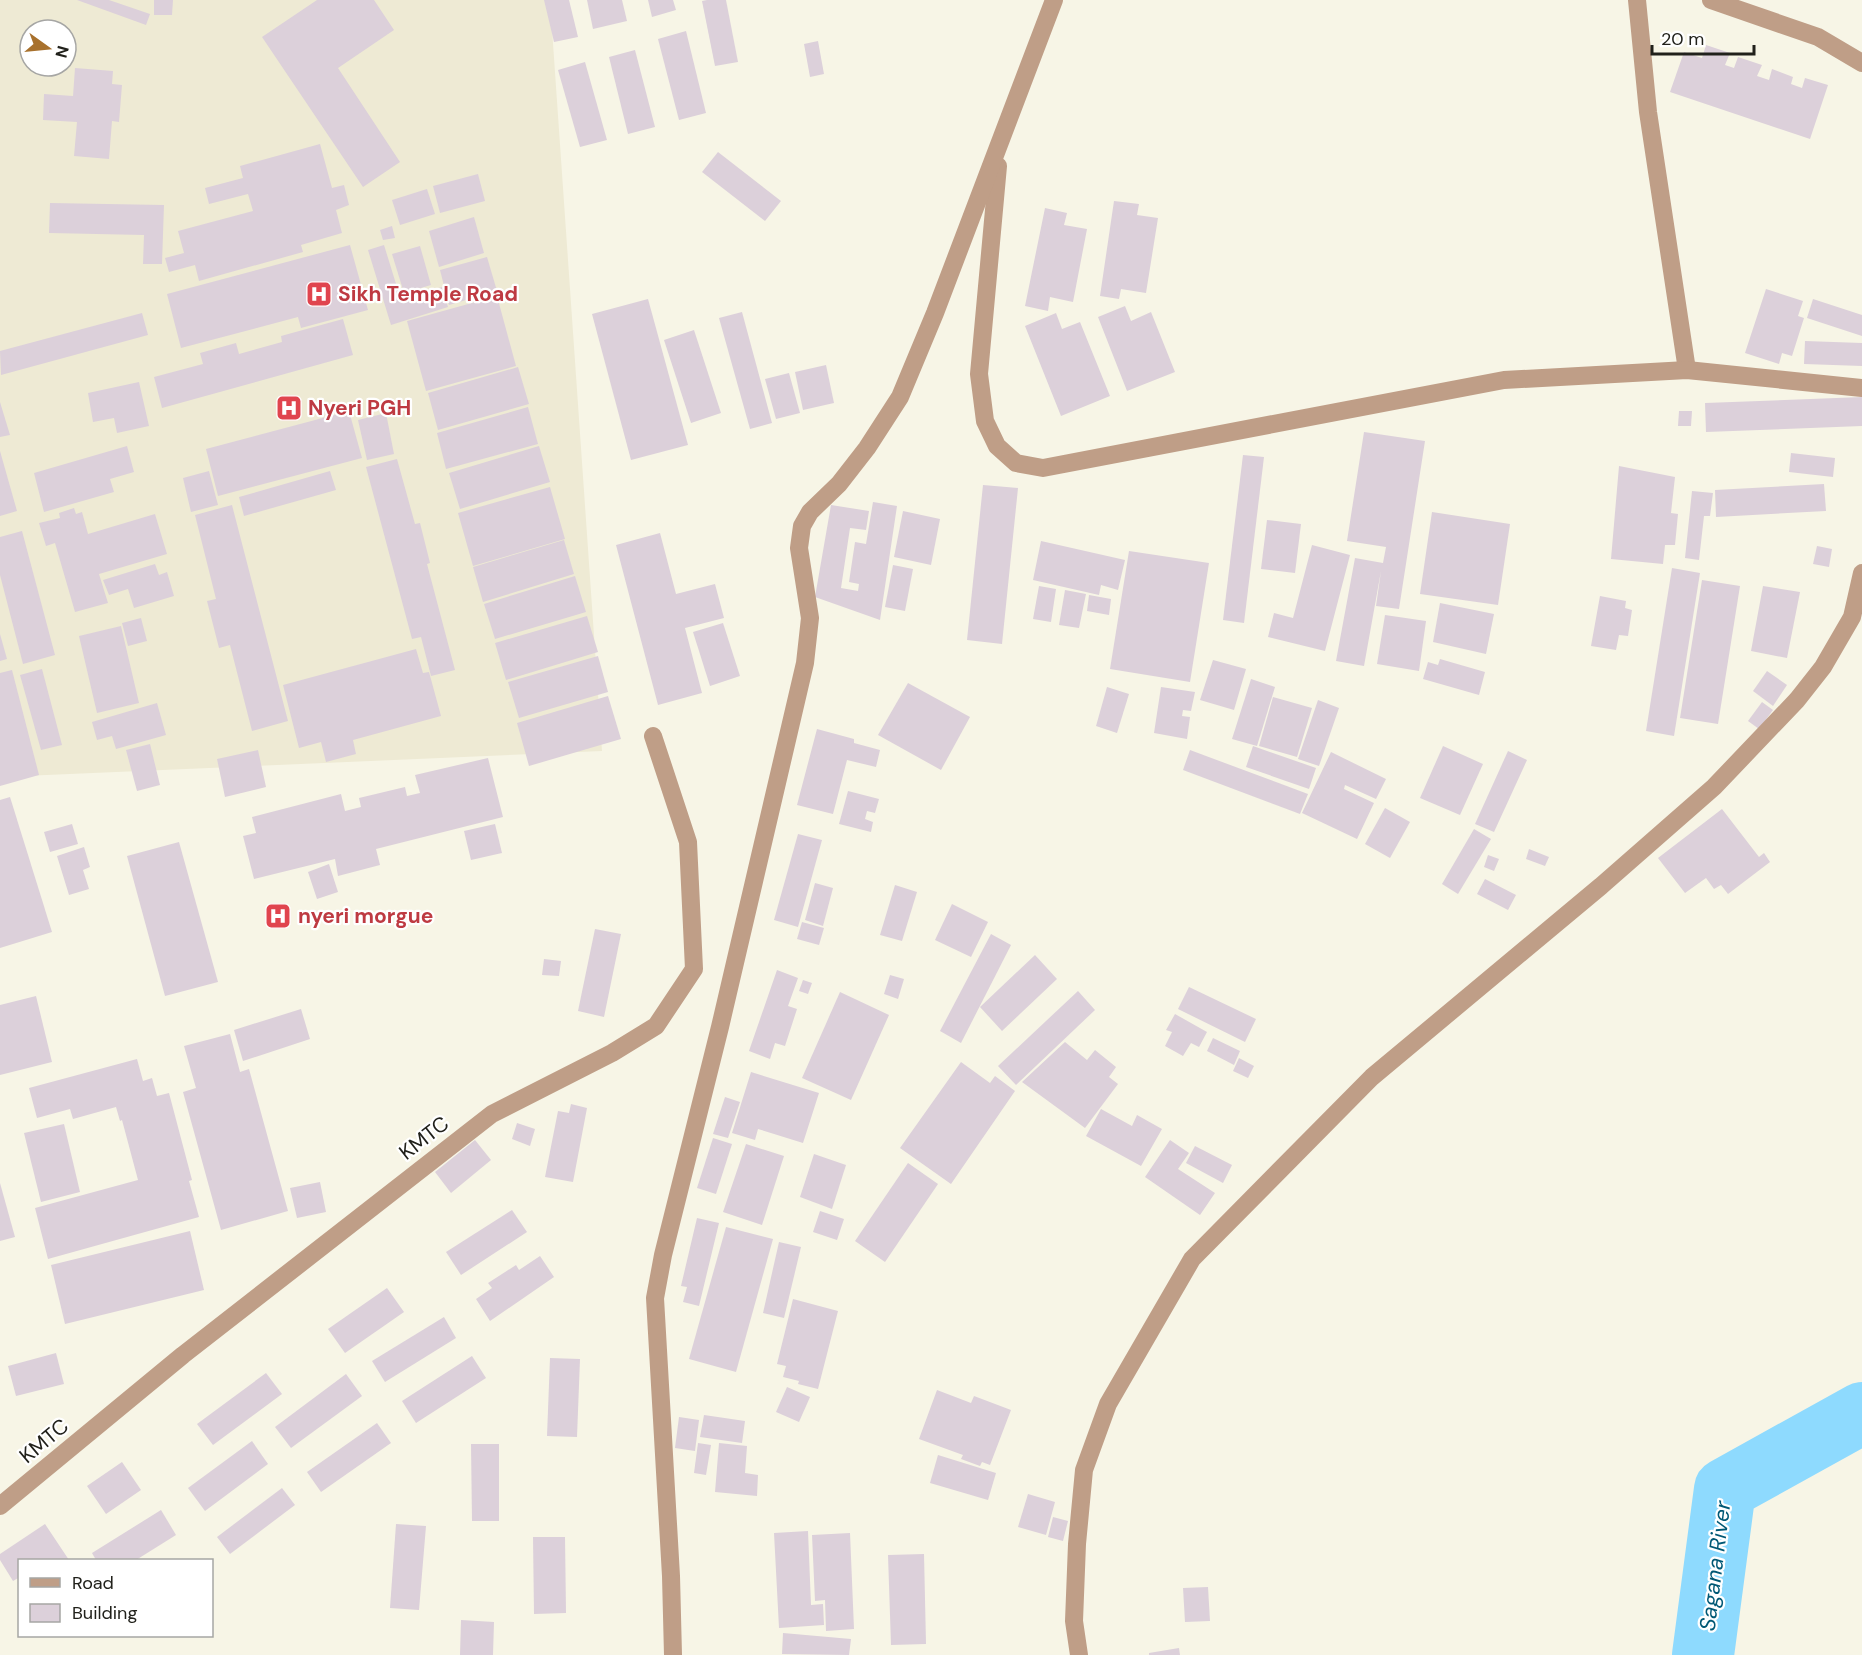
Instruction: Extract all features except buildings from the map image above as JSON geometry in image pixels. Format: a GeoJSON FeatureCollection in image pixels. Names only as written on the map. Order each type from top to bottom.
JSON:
{"type":"FeatureCollection","features":[{"type":"Feature","properties":{"kind":"street"},"geometry":{"type":"LineString","coordinates":[[673,1655],[656,1298],[663,1255],[720,1027],[805,663],[810,618],[799,548],[802,525],[810,512],[838,484],[867,448],[900,398],[935,313],[1054,0]]}},
{"type":"Feature","properties":{"kind":"street"},"geometry":{"type":"LineString","coordinates":[[1636,0],[1648,112],[1687,370]]}},
{"type":"Feature","properties":{"kind":"street"},"geometry":{"type":"LineString","coordinates":[[1711,0],[1818,37],[1862,63]]}},
{"type":"Feature","properties":{"kind":"street"},"geometry":{"type":"LineString","coordinates":[[1000,144],[979,374],[985,421],[996,446],[1016,463],[1043,468],[1504,380],[1687,370],[1862,388]]}},
{"type":"Feature","properties":{"kind":"street"},"geometry":{"type":"LineString","coordinates":[[1079,1655],[1074,1621],[1077,1544],[1084,1470],[1108,1404],[1192,1259],[1372,1077],[1601,886],[1714,787],[1797,700],[1823,667],[1852,617],[1862,573]]}},
{"type":"Feature","properties":{"kind":"street","name":"KMTC"},"geometry":{"type":"LineString","coordinates":[[0,1506],[183,1355],[492,1114],[612,1053],[656,1026],[694,969],[688,842],[653,736]]}},
{"type":"Feature","properties":{"kind":"shaded area","name":"Nyeri PGH"},"geometry":{"type":"Polygon","coordinates":[[[0,0],[550,0],[602,751],[0,777],[0,0]]]}},
{"type":"Feature","properties":{"kind":"waterway","name":"Sagana River"},"geometry":{"type":"LineString","coordinates":[[1703,1655],[1725,1489],[1862,1413]]}},
{"type":"Feature","properties":{"kind":"place","name":"Sikh Temple Road"},"geometry":{"type":"Point","coordinates":[319,294]}},
{"type":"Feature","properties":{"kind":"place","name":"Nyeri PGH"},"geometry":{"type":"Point","coordinates":[289,408]}},
{"type":"Feature","properties":{"kind":"place","name":"nyeri morgue"},"geometry":{"type":"Point","coordinates":[278,916]}}]}
